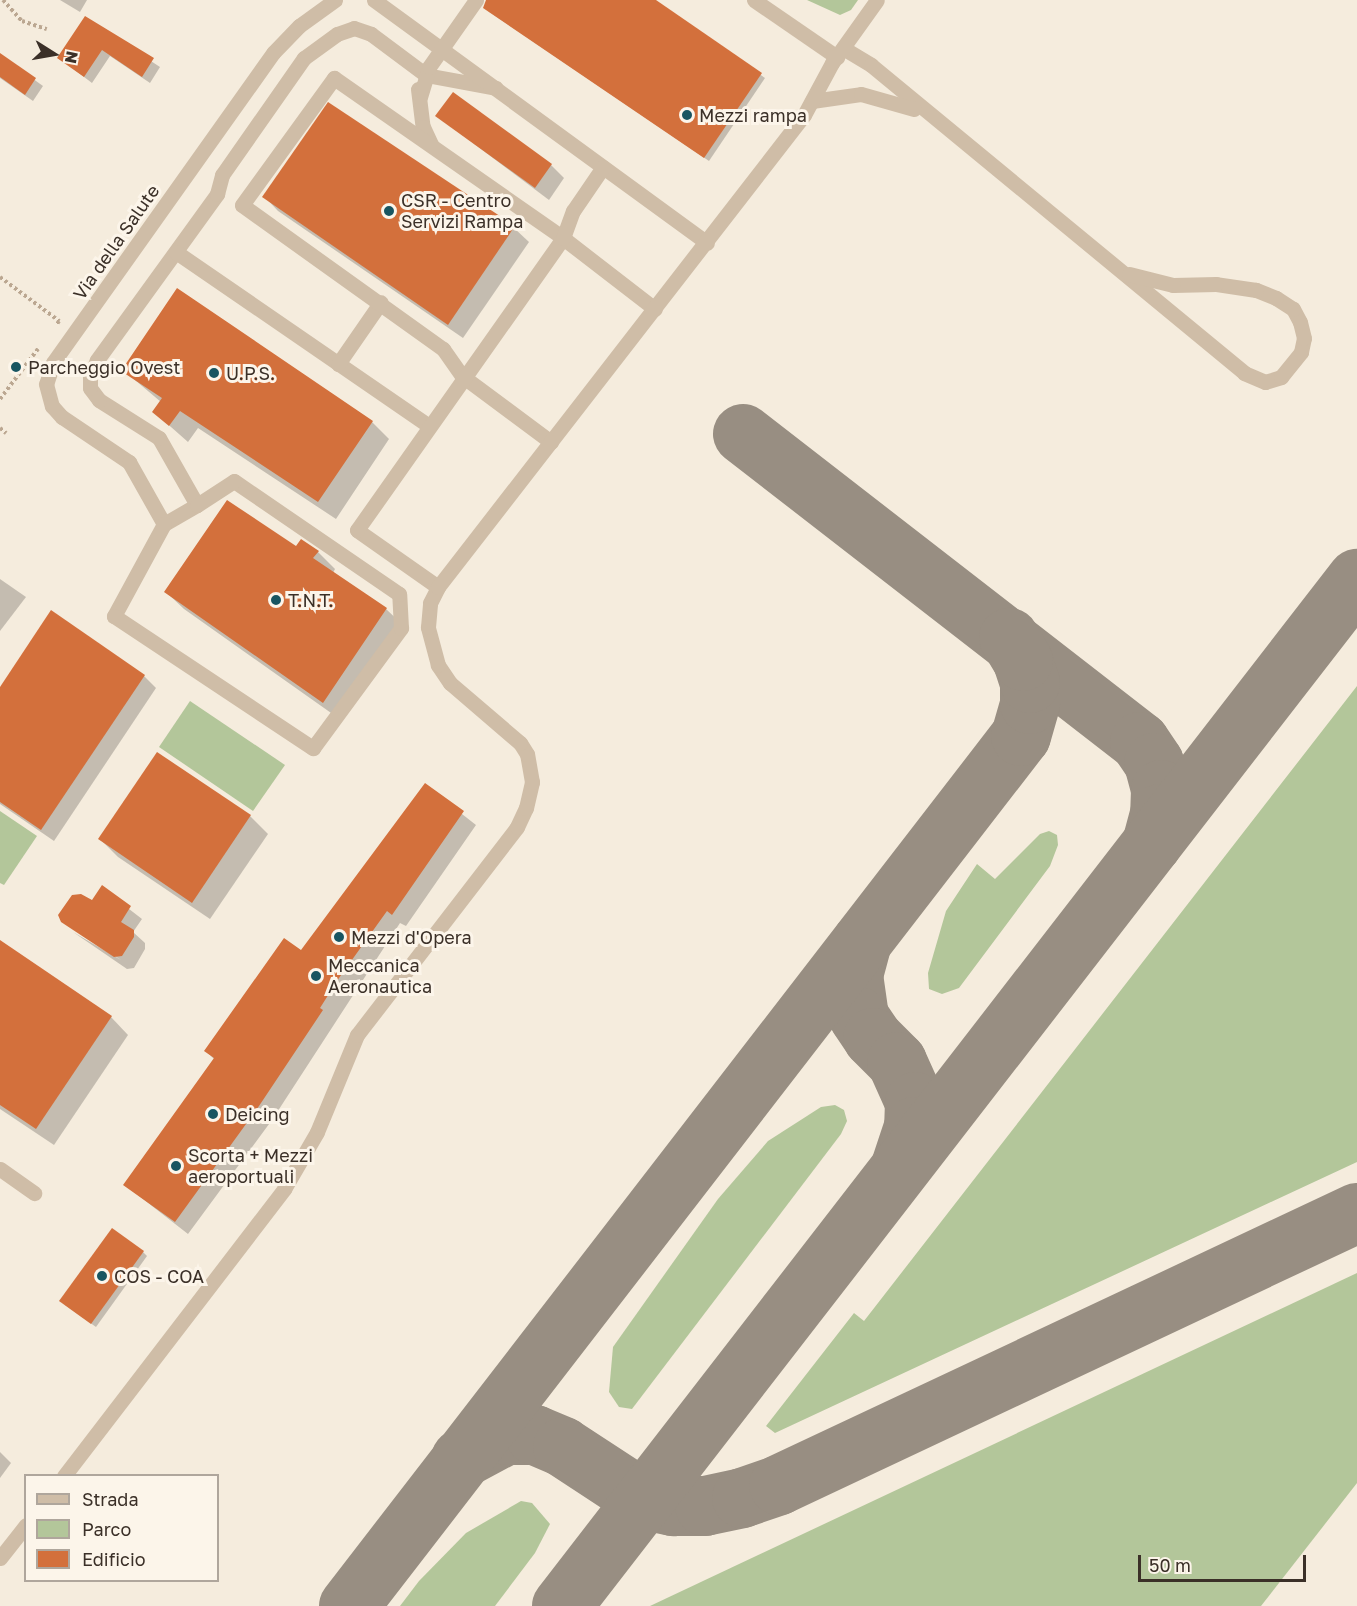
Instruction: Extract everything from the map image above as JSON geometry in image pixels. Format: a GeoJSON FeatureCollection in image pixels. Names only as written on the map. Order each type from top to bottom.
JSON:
{"type":"FeatureCollection","features":[{"type":"Feature","properties":{"kind":"street","name":"Via della Salute"},"geometry":{"type":"LineString","coordinates":[[164,524],[129,462],[52,406],[46,384],[53,363],[273,53],[299,26],[335,0]]}},
{"type":"Feature","properties":{"kind":"street"},"geometry":{"type":"LineString","coordinates":[[374,0],[706,243]]}},
{"type":"Feature","properties":{"kind":"street"},"geometry":{"type":"LineString","coordinates":[[420,97],[426,75],[476,0]]}},
{"type":"Feature","properties":{"kind":"street"},"geometry":{"type":"LineString","coordinates":[[754,0],[840,52],[871,65],[937,123],[1128,274],[1244,373],[1265,382],[1281,377],[1301,352],[1304,338],[1300,322],[1293,309],[1276,298],[1246,288],[1173,285],[1128,274]]}},
{"type":"Feature","properties":{"kind":"street"},"geometry":{"type":"LineString","coordinates":[[66,1474],[284,1189],[317,1132],[357,1035],[517,827],[526,808],[532,782],[527,754],[520,743],[450,683],[438,665],[428,627],[430,603],[438,587],[706,243],[812,101],[840,52],[877,0]]}},
{"type":"Feature","properties":{"kind":"street"},"geometry":{"type":"LineString","coordinates":[[197,505],[159,438],[99,400],[90,388],[97,360],[218,195],[222,175],[304,58],[337,34],[354,28],[371,34],[426,75],[496,88]]}},
{"type":"Feature","properties":{"kind":"street"},"geometry":{"type":"LineString","coordinates":[[405,59],[420,97],[423,128],[431,144]]}},
{"type":"Feature","properties":{"kind":"street"},"geometry":{"type":"LineString","coordinates":[[551,442],[462,376],[443,349],[381,302],[242,206],[334,78],[563,238],[655,309]]}},
{"type":"Feature","properties":{"kind":"street"},"geometry":{"type":"LineString","coordinates":[[812,101],[861,94],[891,100],[937,123]]}},
{"type":"Feature","properties":{"kind":"street"},"geometry":{"type":"LineString","coordinates":[[438,587],[357,530],[462,376],[563,238],[573,211],[603,167]]}},
{"type":"Feature","properties":{"kind":"street"},"geometry":{"type":"LineString","coordinates":[[176,252],[428,425]]}},
{"type":"Feature","properties":{"kind":"street"},"geometry":{"type":"LineString","coordinates":[[338,364],[381,302]]}},
{"type":"Feature","properties":{"kind":"street"},"geometry":{"type":"LineString","coordinates":[[234,481],[399,594],[401,628],[313,748],[114,616],[164,524],[234,481]]}},
{"type":"Feature","properties":{"kind":"street"},"geometry":{"type":"LineString","coordinates":[[0,1169],[34,1192]]}},
{"type":"Feature","properties":{"kind":"street"},"geometry":{"type":"LineString","coordinates":[[0,1558],[24,1528]]}},
{"type":"Feature","properties":{"kind":"path"},"geometry":{"type":"LineString","coordinates":[[3,0],[22,21],[46,29]]}},
{"type":"Feature","properties":{"kind":"path"},"geometry":{"type":"LineString","coordinates":[[0,277],[59,321],[52,330]]}},
{"type":"Feature","properties":{"kind":"path"},"geometry":{"type":"LineString","coordinates":[[0,399],[39,347]]}},
{"type":"Feature","properties":{"kind":"path"},"geometry":{"type":"LineString","coordinates":[[0,428],[6,433]]}},
{"type":"Feature","properties":{"kind":"green space"},"geometry":{"type":"Polygon","coordinates":[[[807,0],[858,0],[851,10],[840,15],[807,0]]]}},
{"type":"Feature","properties":{"kind":"green space"},"geometry":{"type":"Polygon","coordinates":[[[1357,686],[1357,1162],[775,1433],[766,1426],[854,1313],[864,1321],[1357,686]]]}},
{"type":"Feature","properties":{"kind":"green space"},"geometry":{"type":"Polygon","coordinates":[[[190,701],[285,765],[253,811],[159,747],[190,701]]]}},
{"type":"Feature","properties":{"kind":"green space"},"geometry":{"type":"Polygon","coordinates":[[[0,811],[37,836],[4,885],[0,883],[0,811]]]}},
{"type":"Feature","properties":{"kind":"green space"},"geometry":{"type":"Polygon","coordinates":[[[1049,831],[1057,835],[1058,845],[1050,866],[959,988],[942,994],[929,989],[928,973],[946,911],[977,864],[995,879],[1040,834],[1049,831]]]}},
{"type":"Feature","properties":{"kind":"green space"},"geometry":{"type":"Polygon","coordinates":[[[835,1105],[844,1110],[847,1121],[841,1134],[632,1409],[619,1407],[609,1392],[613,1347],[718,1199],[768,1141],[821,1107],[835,1105]]]}},
{"type":"Feature","properties":{"kind":"green space"},"geometry":{"type":"Polygon","coordinates":[[[1357,1273],[1357,1483],[1261,1606],[650,1606],[1357,1273]]]}},
{"type":"Feature","properties":{"kind":"green space"},"geometry":{"type":"Polygon","coordinates":[[[521,1501],[532,1503],[550,1524],[535,1553],[495,1606],[400,1606],[419,1581],[466,1533],[521,1501]]]}},
{"type":"Feature","properties":{"kind":"building","name":"Mezzi rampa"},"geometry":{"type":"Polygon","coordinates":[[[486,0],[656,0],[762,73],[704,158],[483,8],[486,0]]]}},
{"type":"Feature","properties":{"kind":"building"},"geometry":{"type":"Polygon","coordinates":[[[85,16],[154,58],[142,77],[102,50],[84,77],[57,58],[85,16]]]}},
{"type":"Feature","properties":{"kind":"building"},"geometry":{"type":"Polygon","coordinates":[[[0,53],[36,78],[25,95],[0,77],[0,53]]]}},
{"type":"Feature","properties":{"kind":"building"},"geometry":{"type":"Polygon","coordinates":[[[453,92],[552,164],[535,188],[435,116],[453,92]]]}},
{"type":"Feature","properties":{"kind":"building","name":"CSR - Centro Servizi Rampa"},"geometry":{"type":"Polygon","coordinates":[[[328,102],[515,226],[448,325],[262,197],[328,102]]]}},
{"type":"Feature","properties":{"kind":"building","name":"U.P.S."},"geometry":{"type":"Polygon","coordinates":[[[177,288],[373,421],[318,502],[180,411],[169,426],[152,412],[162,398],[121,371],[177,288]]]}},
{"type":"Feature","properties":{"kind":"building","name":"T.N.T."},"geometry":{"type":"Polygon","coordinates":[[[227,500],[296,546],[301,539],[319,551],[313,558],[387,608],[323,703],[164,592],[227,500]]]}},
{"type":"Feature","properties":{"kind":"building"},"geometry":{"type":"Polygon","coordinates":[[[51,610],[145,675],[41,830],[0,802],[0,687],[51,610]]]}},
{"type":"Feature","properties":{"kind":"building"},"geometry":{"type":"Polygon","coordinates":[[[157,752],[251,815],[192,903],[98,839],[157,752]]]}},
{"type":"Feature","properties":{"kind":"building"},"geometry":{"type":"Polygon","coordinates":[[[425,783],[464,811],[392,915],[387,911],[339,978],[320,1008],[323,1010],[259,1106],[175,1222],[123,1185],[214,1058],[204,1051],[284,938],[301,950],[425,783]]]}},
{"type":"Feature","properties":{"kind":"building"},"geometry":{"type":"Polygon","coordinates":[[[102,885],[131,906],[121,922],[134,930],[134,937],[122,956],[114,957],[61,922],[58,915],[72,895],[81,894],[92,900],[102,885]]]}},
{"type":"Feature","properties":{"kind":"building"},"geometry":{"type":"Polygon","coordinates":[[[0,940],[112,1016],[36,1129],[0,1105],[0,940]]]}},
{"type":"Feature","properties":{"kind":"building","name":"COS - COA"},"geometry":{"type":"Polygon","coordinates":[[[112,1228],[144,1251],[91,1324],[59,1301],[112,1228]]]}},
{"type":"Feature","properties":{"kind":"taxiway"},"geometry":{"type":"LineString","coordinates":[[743,434],[1140,742],[1154,763],[1161,790],[1160,814],[1152,844]]}},
{"type":"Feature","properties":{"kind":"taxiway"},"geometry":{"type":"LineString","coordinates":[[562,1606],[1357,579]]}},
{"type":"Feature","properties":{"kind":"taxiway"},"geometry":{"type":"LineString","coordinates":[[349,1606],[1021,736],[1030,704],[1030,683],[1023,661],[1009,638]]}},
{"type":"Feature","properties":{"kind":"taxiway"},"geometry":{"type":"LineString","coordinates":[[862,942],[853,975],[859,1017],[873,1038],[897,1062],[915,1102],[914,1127],[901,1166]]}},
{"type":"Feature","properties":{"kind":"taxiway"},"geometry":{"type":"LineString","coordinates":[[461,1459],[506,1435],[535,1435],[563,1447],[644,1500],[673,1506],[705,1506],[742,1498],[779,1485],[1357,1213]]}},
{"type":"Feature","properties":{"kind":"place","name":"Mezzi rampa"},"geometry":{"type":"Point","coordinates":[687,115]}},
{"type":"Feature","properties":{"kind":"place","name":"CSR - Centro Servizi Rampa"},"geometry":{"type":"Point","coordinates":[389,211]}},
{"type":"Feature","properties":{"kind":"place","name":"Parcheggio Ovest"},"geometry":{"type":"Point","coordinates":[16,367]}},
{"type":"Feature","properties":{"kind":"place","name":"U.P.S."},"geometry":{"type":"Point","coordinates":[214,373]}},
{"type":"Feature","properties":{"kind":"place","name":"T.N.T."},"geometry":{"type":"Point","coordinates":[276,600]}},
{"type":"Feature","properties":{"kind":"place","name":"Mezzi d'Opera"},"geometry":{"type":"Point","coordinates":[339,937]}},
{"type":"Feature","properties":{"kind":"place","name":"Meccanica Aeronautica"},"geometry":{"type":"Point","coordinates":[316,976]}},
{"type":"Feature","properties":{"kind":"place","name":"Deicing"},"geometry":{"type":"Point","coordinates":[213,1114]}},
{"type":"Feature","properties":{"kind":"place","name":"Scorta + Mezzi aeroportuali"},"geometry":{"type":"Point","coordinates":[176,1166]}},
{"type":"Feature","properties":{"kind":"place","name":"COS - COA"},"geometry":{"type":"Point","coordinates":[102,1276]}}]}
